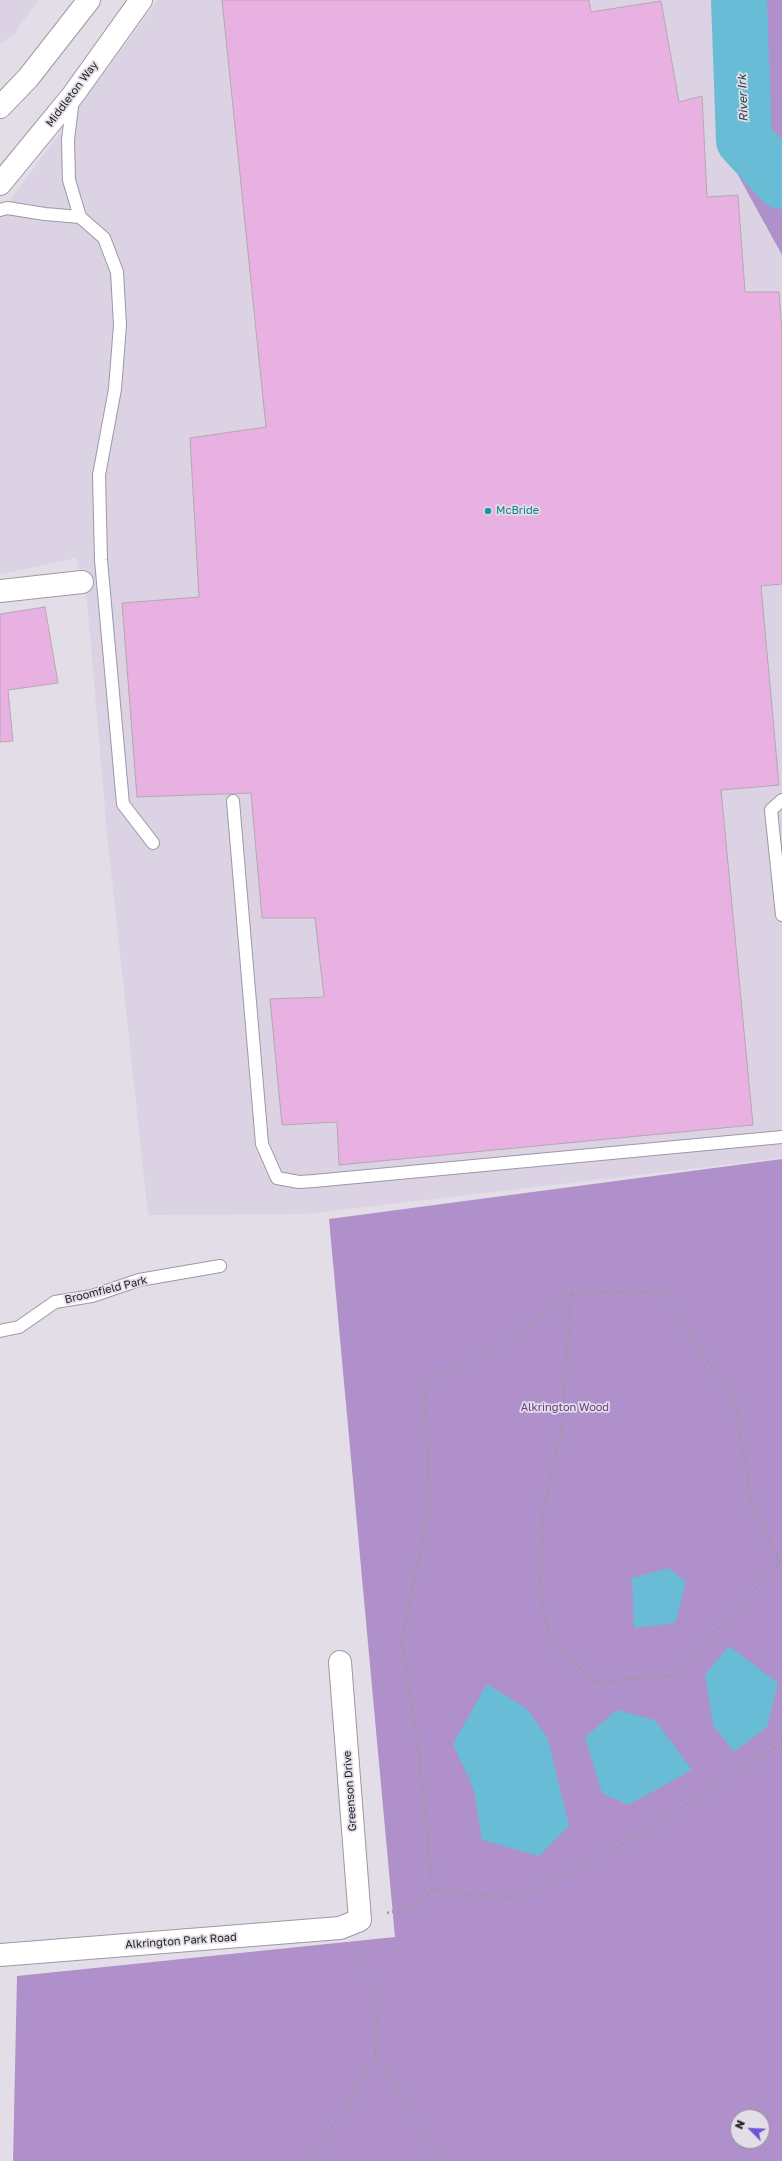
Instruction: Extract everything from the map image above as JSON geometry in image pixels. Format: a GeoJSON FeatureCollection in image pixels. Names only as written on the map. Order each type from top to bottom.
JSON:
{"type":"FeatureCollection","features":[{"type":"Feature","properties":{"kind":"street"},"geometry":{"type":"LineString","coordinates":[[0,106],[28,78],[89,0]]}},
{"type":"Feature","properties":{"kind":"street","name":"Middleton Way"},"geometry":{"type":"LineString","coordinates":[[0,184],[73,95],[141,0]]}},
{"type":"Feature","properties":{"kind":"street"},"geometry":{"type":"LineString","coordinates":[[0,591],[93,581]]}},
{"type":"Feature","properties":{"kind":"street","name":"Greenson Drive"},"geometry":{"type":"LineString","coordinates":[[340,1662],[350,1924]]}},
{"type":"Feature","properties":{"kind":"street","name":"Alkrington Park Road"},"geometry":{"type":"LineString","coordinates":[[0,1955],[350,1924]]}},
{"type":"Feature","properties":{"kind":"lane"},"geometry":{"type":"LineString","coordinates":[[73,95],[68,140],[69,180],[80,217],[104,238],[117,272],[120,325],[115,389],[99,475],[93,581],[123,804],[153,843]]}},
{"type":"Feature","properties":{"kind":"lane"},"geometry":{"type":"LineString","coordinates":[[0,210],[7,208],[45,214],[80,217]]}},
{"type":"Feature","properties":{"kind":"lane"},"geometry":{"type":"LineString","coordinates":[[782,800],[771,810],[782,915]]}},
{"type":"Feature","properties":{"kind":"lane"},"geometry":{"type":"LineString","coordinates":[[233,801],[262,1144],[278,1178],[299,1182],[314,1181],[782,1137]]}},
{"type":"Feature","properties":{"kind":"lane","name":"Broomfield Park"},"geometry":{"type":"LineString","coordinates":[[0,1331],[19,1327],[55,1302],[92,1296],[139,1280],[220,1266]]}},
{"type":"Feature","properties":{"kind":"path"},"geometry":{"type":"LineString","coordinates":[[433,1890],[419,1752],[402,1643],[430,1500],[424,1383],[510,1340],[571,1293],[662,1291],[735,1402],[752,1506],[781,1562],[675,1674],[596,1682],[550,1642],[540,1588],[543,1511],[561,1434],[571,1293]]}},
{"type":"Feature","properties":{"kind":"path"},"geometry":{"type":"LineString","coordinates":[[310,2161],[350,2101],[375,2054],[379,1999],[350,1924],[415,1906],[433,1890],[516,1899],[614,1850],[782,1743]]}},
{"type":"Feature","properties":{"kind":"path"},"geometry":{"type":"LineString","coordinates":[[375,2054],[434,2151],[447,2161]]}},
{"type":"Feature","properties":{"kind":"shaded area"},"geometry":{"type":"Polygon","coordinates":[[[0,0],[38,0],[15,33],[0,44],[0,0]]]}},
{"type":"Feature","properties":{"kind":"shaded area","name":"McBride"},"geometry":{"type":"Polygon","coordinates":[[[158,0],[721,0],[731,140],[738,175],[782,255],[782,1158],[305,1214],[148,1215],[107,833],[87,600],[76,558],[0,574],[0,214],[158,0]]]}},
{"type":"Feature","properties":{"kind":"green space"},"geometry":{"type":"Polygon","coordinates":[[[721,0],[782,0],[782,255],[738,175],[731,140],[721,0]]]}},
{"type":"Feature","properties":{"kind":"green space","name":"Alkrington Wood"},"geometry":{"type":"Polygon","coordinates":[[[782,1159],[782,2161],[13,2161],[17,1976],[395,1937],[329,1219],[782,1159]]]}},
{"type":"Feature","properties":{"kind":"water"},"geometry":{"type":"Polygon","coordinates":[[[669,1568],[686,1582],[675,1623],[634,1628],[632,1578],[669,1568]]]}},
{"type":"Feature","properties":{"kind":"water"},"geometry":{"type":"Polygon","coordinates":[[[729,1646],[778,1683],[767,1727],[734,1752],[713,1725],[705,1675],[729,1646]]]}},
{"type":"Feature","properties":{"kind":"water"},"geometry":{"type":"Polygon","coordinates":[[[487,1684],[527,1709],[548,1739],[569,1826],[539,1856],[482,1840],[474,1790],[453,1744],[487,1684]]]}},
{"type":"Feature","properties":{"kind":"water"},"geometry":{"type":"Polygon","coordinates":[[[617,1710],[655,1720],[692,1770],[628,1805],[602,1793],[585,1737],[617,1710]]]}},
{"type":"Feature","properties":{"kind":"building","name":"McBride"},"geometry":{"type":"Polygon","coordinates":[[[222,0],[589,0],[591,12],[661,1],[679,102],[702,96],[707,197],[738,195],[745,292],[779,292],[782,330],[782,584],[761,586],[779,785],[721,790],[753,1125],[339,1165],[337,1122],[282,1125],[270,999],[324,997],[315,918],[262,918],[251,793],[137,797],[122,603],[199,597],[190,438],[266,427],[222,0]]]}},
{"type":"Feature","properties":{"kind":"building"},"geometry":{"type":"Polygon","coordinates":[[[45,607],[58,683],[8,690],[13,741],[0,742],[0,614],[45,607]]]}},
{"type":"Feature","properties":{"kind":"waterway","name":"River Irk"},"geometry":{"type":"LineString","coordinates":[[739,0],[744,140],[782,181]]}},
{"type":"Feature","properties":{"kind":"place","name":"McBride"},"geometry":{"type":"Point","coordinates":[488,511]}}]}
